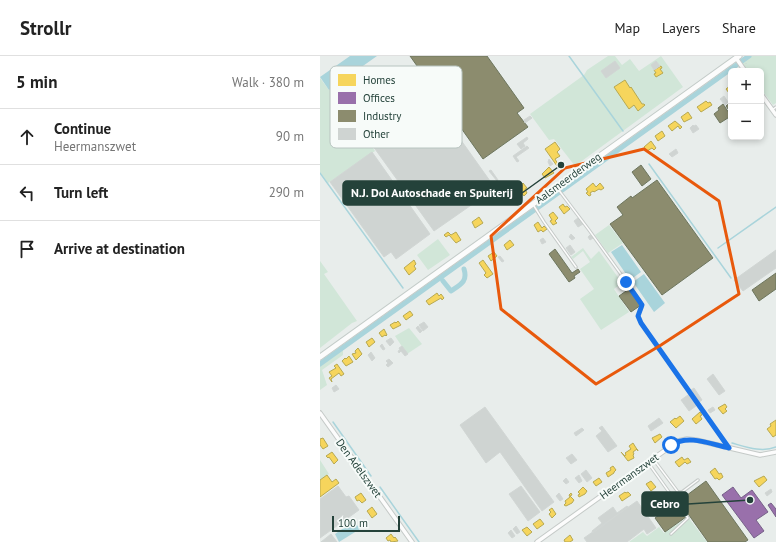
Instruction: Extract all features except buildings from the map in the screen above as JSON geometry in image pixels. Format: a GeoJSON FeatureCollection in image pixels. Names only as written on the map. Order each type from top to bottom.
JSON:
{"type":"FeatureCollection","features":[{"type":"Feature","properties":{"kind":"street","name":"Aalsmeerderweg"},"geometry":{"type":"LineString","coordinates":[[320,357],[739,60]]}},
{"type":"Feature","properties":{"kind":"street"},"geometry":{"type":"LineString","coordinates":[[764,97],[774,109],[776,115]]}},
{"type":"Feature","properties":{"kind":"street","name":"Den Adelszwet"},"geometry":{"type":"LineString","coordinates":[[320,413],[412,542]]}},
{"type":"Feature","properties":{"kind":"street","name":"Heermanszwet"},"geometry":{"type":"LineString","coordinates":[[537,542],[678,441],[687,439],[760,455],[776,452]]}},
{"type":"Feature","properties":{"kind":"lane"},"geometry":{"type":"LineString","coordinates":[[558,188],[641,302],[642,307],[638,316],[641,323],[729,448]]}},
{"type":"Feature","properties":{"kind":"lane"},"geometry":{"type":"LineString","coordinates":[[534,206],[576,267]]}},
{"type":"Feature","properties":{"kind":"lane"},"geometry":{"type":"LineString","coordinates":[[653,459],[678,492],[682,492],[698,480]]}},
{"type":"Feature","properties":{"kind":"lane"},"geometry":{"type":"LineString","coordinates":[[648,462],[688,518],[670,534]]}},
{"type":"Feature","properties":{"kind":"lane"},"geometry":{"type":"LineString","coordinates":[[651,504],[669,492]]}},
{"type":"Feature","properties":{"kind":"path"},"geometry":{"type":"LineString","coordinates":[[739,60],[746,62]]}},
{"type":"Feature","properties":{"kind":"highlighted area"},"geometry":{"type":"Polygon","coordinates":[[[644,149],[719,201],[739,294],[661,345],[596,384],[501,309],[491,236],[565,168],[644,149]]]}},
{"type":"Feature","properties":{"kind":"green space"},"geometry":{"type":"Polygon","coordinates":[[[608,56],[615,56],[622,65],[630,59],[639,71],[661,56],[683,87],[575,166],[554,139],[549,140],[530,114],[584,75],[587,70],[608,56]]]}},
{"type":"Feature","properties":{"kind":"green space"},"geometry":{"type":"Polygon","coordinates":[[[746,56],[776,56],[776,103],[773,105],[764,93],[764,68],[746,68],[740,60],[746,56]]]}},
{"type":"Feature","properties":{"kind":"green space"},"geometry":{"type":"Polygon","coordinates":[[[320,78],[330,90],[330,148],[373,148],[375,151],[328,183],[320,172],[320,78]]]}},
{"type":"Feature","properties":{"kind":"green space"},"geometry":{"type":"Polygon","coordinates":[[[609,225],[623,243],[608,253],[595,235],[609,225]]]}},
{"type":"Feature","properties":{"kind":"green space"},"geometry":{"type":"Polygon","coordinates":[[[438,239],[450,255],[428,270],[417,255],[438,239]]]}},
{"type":"Feature","properties":{"kind":"green space"},"geometry":{"type":"Polygon","coordinates":[[[583,248],[591,259],[599,251],[622,283],[614,289],[629,312],[601,330],[580,299],[594,289],[580,269],[590,262],[583,251],[573,259],[571,257],[583,248]]]}},
{"type":"Feature","properties":{"kind":"green space"},"geometry":{"type":"Polygon","coordinates":[[[320,261],[328,272],[324,274],[357,321],[352,323],[320,348],[320,261]]]}},
{"type":"Feature","properties":{"kind":"green space"},"geometry":{"type":"Polygon","coordinates":[[[409,328],[422,344],[407,354],[395,336],[409,328]]]}},
{"type":"Feature","properties":{"kind":"green space"},"geometry":{"type":"Polygon","coordinates":[[[343,350],[343,355],[322,370],[327,385],[320,390],[320,366],[343,350]]]}},
{"type":"Feature","properties":{"kind":"green space"},"geometry":{"type":"Polygon","coordinates":[[[320,460],[329,474],[320,480],[320,460]]]}},
{"type":"Feature","properties":{"kind":"green space"},"geometry":{"type":"Polygon","coordinates":[[[688,517],[707,542],[629,542],[643,532],[647,536],[659,527],[664,533],[688,517]]]}},
{"type":"Feature","properties":{"kind":"water"},"geometry":{"type":"Polygon","coordinates":[[[350,56],[377,56],[363,66],[336,66],[350,56]]]}},
{"type":"Feature","properties":{"kind":"water"},"geometry":{"type":"Polygon","coordinates":[[[330,70],[330,89],[329,90],[320,77],[330,70]]]}},
{"type":"Feature","properties":{"kind":"water"},"geometry":{"type":"Polygon","coordinates":[[[622,245],[641,272],[630,280],[611,252],[622,245]]]}},
{"type":"Feature","properties":{"kind":"water"},"geometry":{"type":"Polygon","coordinates":[[[644,274],[665,303],[654,312],[633,282],[644,274]]]}},
{"type":"Feature","properties":{"kind":"water"},"geometry":{"type":"Polygon","coordinates":[[[354,521],[360,529],[339,542],[335,534],[354,521]]]}},
{"type":"Feature","properties":{"kind":"waterway"},"geometry":{"type":"LineString","coordinates":[[569,56],[623,131]]}},
{"type":"Feature","properties":{"kind":"waterway"},"geometry":{"type":"LineString","coordinates":[[320,364],[749,56]]}},
{"type":"Feature","properties":{"kind":"waterway"},"geometry":{"type":"LineString","coordinates":[[649,164],[731,278]]}},
{"type":"Feature","properties":{"kind":"waterway"},"geometry":{"type":"LineString","coordinates":[[320,173],[403,288]]}},
{"type":"Feature","properties":{"kind":"waterway"},"geometry":{"type":"LineString","coordinates":[[718,248],[776,207]]}},
{"type":"Feature","properties":{"kind":"waterway"},"geometry":{"type":"LineString","coordinates":[[443,281],[451,291],[460,285],[464,280],[464,269]]}},
{"type":"Feature","properties":{"kind":"waterway"},"geometry":{"type":"LineString","coordinates":[[333,422],[371,476]]}},
{"type":"Feature","properties":{"kind":"waterway"},"geometry":{"type":"LineString","coordinates":[[732,443],[748,448],[771,449],[776,447]]}},
{"type":"Feature","properties":{"kind":"waterway"},"geometry":{"type":"LineString","coordinates":[[380,487],[419,542]]}},
{"type":"Feature","properties":{"kind":"place","name":"N.J. Dol Autoschade en Spuiterij"},"geometry":{"type":"Point","coordinates":[561,165]}},
{"type":"Feature","properties":{"kind":"place","name":"Cebro"},"geometry":{"type":"Point","coordinates":[750,500]}},
{"type":"Feature","properties":{"kind":"route"},"geometry":{"type":"LineString","coordinates":[[626,282],[641,302],[642,307],[638,316],[641,323],[729,448],[687,439],[678,441],[671,445]]}}]}
